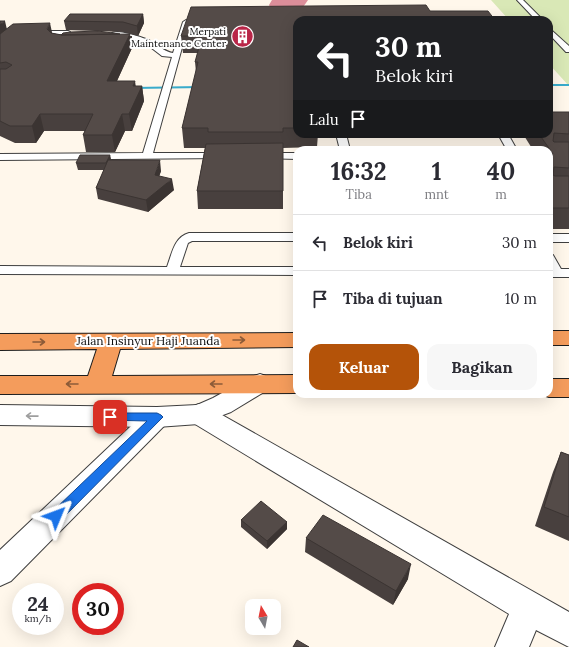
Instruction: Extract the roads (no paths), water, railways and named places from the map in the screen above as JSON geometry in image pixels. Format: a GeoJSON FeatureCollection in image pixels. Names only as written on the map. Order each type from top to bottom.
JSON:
{"type":"FeatureCollection","features":[{"type":"Feature","properties":{"kind":"highway"},"geometry":{"type":"LineString","coordinates":[[553,338],[569,338]]}},
{"type":"Feature","properties":{"kind":"highway","name":"Jalan Insinyur Haji Juanda"},"geometry":{"type":"LineString","coordinates":[[0,342],[293,340]]}},
{"type":"Feature","properties":{"kind":"highway"},"geometry":{"type":"LineString","coordinates":[[98,384],[111,341]]}},
{"type":"Feature","properties":{"kind":"highway"},"geometry":{"type":"LineString","coordinates":[[0,385],[293,384]]}},
{"type":"Feature","properties":{"kind":"highway"},"geometry":{"type":"LineString","coordinates":[[553,388],[569,388]]}},
{"type":"Feature","properties":{"kind":"street"},"geometry":{"type":"LineString","coordinates":[[0,415],[157,417],[199,414],[222,405],[260,384]]}},
{"type":"Feature","properties":{"kind":"street"},"geometry":{"type":"LineString","coordinates":[[199,414],[569,630]]}},
{"type":"Feature","properties":{"kind":"street"},"geometry":{"type":"LineString","coordinates":[[0,570],[157,417]]}},
{"type":"Feature","properties":{"kind":"street"},"geometry":{"type":"LineString","coordinates":[[512,647],[528,607]]}},
{"type":"Feature","properties":{"kind":"lane"},"geometry":{"type":"LineString","coordinates":[[520,0],[536,16]]}},
{"type":"Feature","properties":{"kind":"lane"},"geometry":{"type":"LineString","coordinates":[[147,156],[186,22]]}},
{"type":"Feature","properties":{"kind":"lane"},"geometry":{"type":"LineString","coordinates":[[30,33],[76,33]]}},
{"type":"Feature","properties":{"kind":"lane"},"geometry":{"type":"LineString","coordinates":[[55,39],[68,33]]}},
{"type":"Feature","properties":{"kind":"lane"},"geometry":{"type":"LineString","coordinates":[[104,34],[131,36],[151,44],[166,54],[176,56]]}},
{"type":"Feature","properties":{"kind":"lane"},"geometry":{"type":"LineString","coordinates":[[553,34],[569,50]]}},
{"type":"Feature","properties":{"kind":"lane"},"geometry":{"type":"LineString","coordinates":[[104,45],[151,44]]}},
{"type":"Feature","properties":{"kind":"lane"},"geometry":{"type":"LineString","coordinates":[[0,157],[234,156]]}},
{"type":"Feature","properties":{"kind":"lane"},"geometry":{"type":"LineString","coordinates":[[257,156],[293,156]]}},
{"type":"Feature","properties":{"kind":"lane"},"geometry":{"type":"LineString","coordinates":[[172,270],[183,241],[189,237],[293,237]]}},
{"type":"Feature","properties":{"kind":"lane"},"geometry":{"type":"LineString","coordinates":[[553,238],[569,238]]}},
{"type":"Feature","properties":{"kind":"lane"},"geometry":{"type":"LineString","coordinates":[[0,270],[293,271]]}},
{"type":"Feature","properties":{"kind":"waterway"},"geometry":{"type":"LineString","coordinates":[[553,85],[569,85]]}},
{"type":"Feature","properties":{"kind":"waterway"},"geometry":{"type":"LineString","coordinates":[[132,88],[202,87]]}},
{"type":"Feature","properties":{"kind":"place","name":"Merpati Maintenance Center"},"geometry":{"type":"Point","coordinates":[242,37]}}]}
